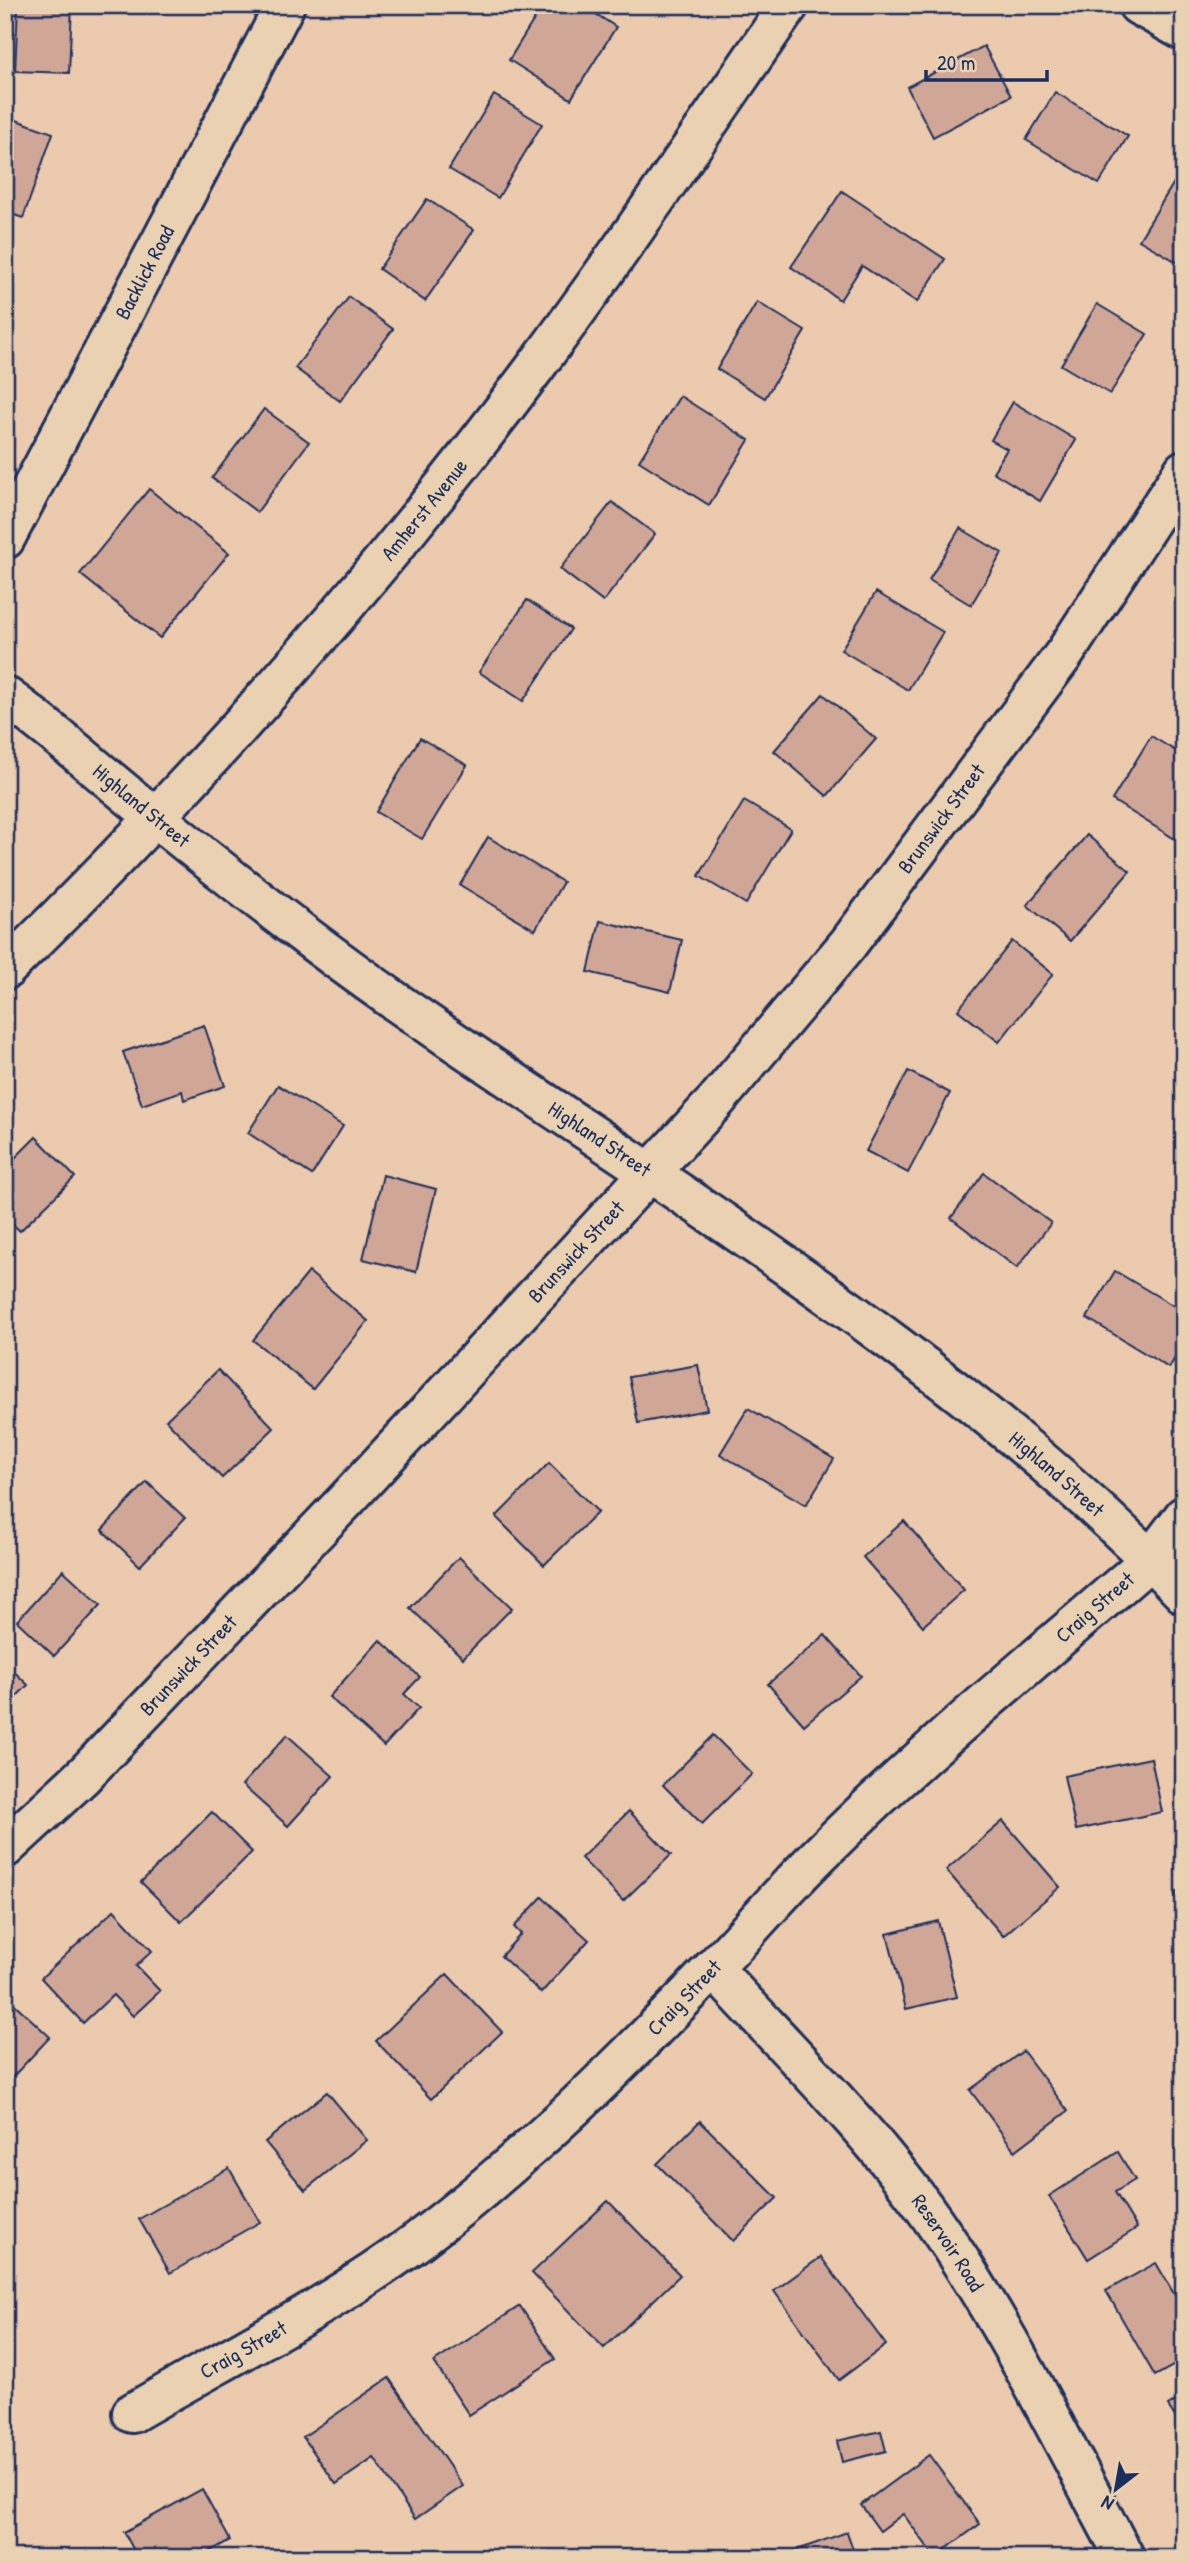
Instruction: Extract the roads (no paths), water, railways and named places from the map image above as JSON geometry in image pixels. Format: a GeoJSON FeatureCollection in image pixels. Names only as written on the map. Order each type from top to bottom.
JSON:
{"type":"FeatureCollection","features":[{"type":"Feature","properties":{"kind":"street","name":"Backlick Road"},"geometry":{"type":"LineString","coordinates":[[5,539],[285,5]]}},
{"type":"Feature","properties":{"kind":"street","name":"Amherst Avenue"},"geometry":{"type":"LineString","coordinates":[[5,970],[321,637],[524,382],[614,258],[789,5]]}},
{"type":"Feature","properties":{"kind":"street"},"geometry":{"type":"LineString","coordinates":[[1138,5],[1184,31]]}},
{"type":"Feature","properties":{"kind":"street","name":"Brunswick Street"},"geometry":{"type":"LineString","coordinates":[[5,1848],[83,1776],[651,1174],[848,944],[1065,653],[1184,470]]}},
{"type":"Feature","properties":{"kind":"street","name":"Highland Street"},"geometry":{"type":"LineString","coordinates":[[5,696],[294,928],[403,1006],[908,1351],[1151,1559],[1184,1594]]}},
{"type":"Feature","properties":{"kind":"street","name":"Craig Street"},"geometry":{"type":"LineString","coordinates":[[132,2413],[346,2290],[418,2240],[497,2177],[580,2101],[713,1969],[818,1855],[868,1807],[1151,1559],[1184,1516]]}},
{"type":"Feature","properties":{"kind":"street","name":"Reservoir Road"},"geometry":{"type":"LineString","coordinates":[[713,1969],[878,2147],[934,2222],[1002,2332],[1125,2558]]}}]}
